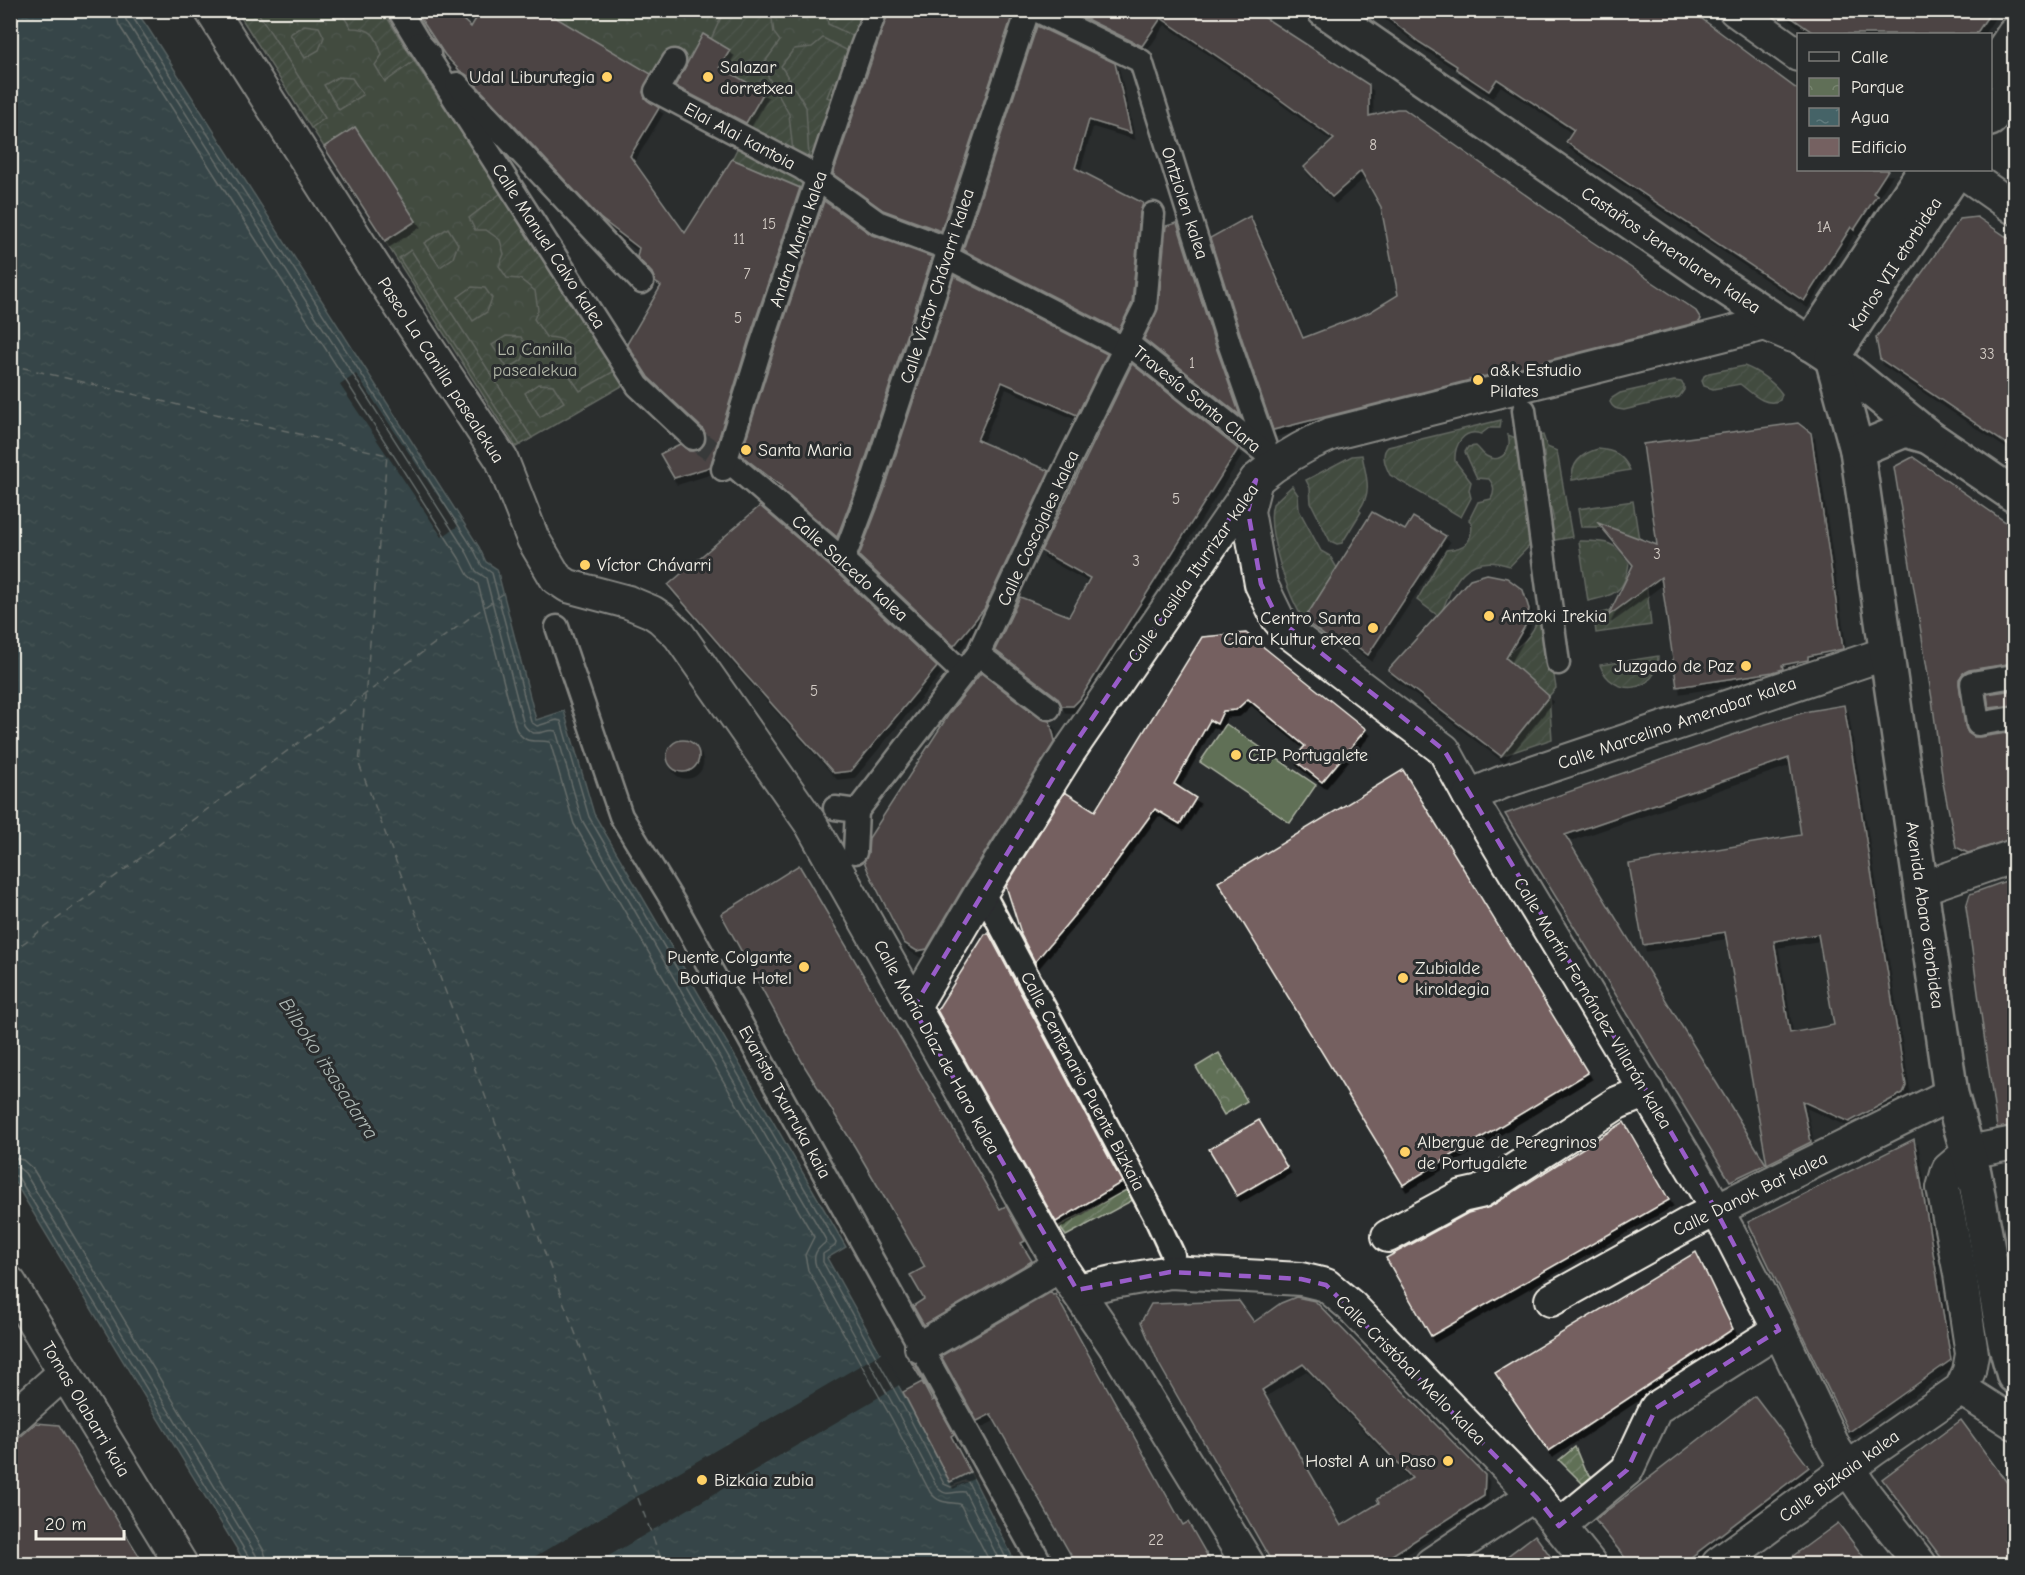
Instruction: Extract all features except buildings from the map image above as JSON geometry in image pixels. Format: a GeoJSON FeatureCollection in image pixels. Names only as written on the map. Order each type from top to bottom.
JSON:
{"type":"FeatureCollection","features":[{"type":"Feature","properties":{"kind":"street","name":"Paseo La Canilla pasealekua"},"geometry":{"type":"LineString","coordinates":[[211,10],[373,265],[502,460],[533,539],[556,578],[568,586],[627,602],[652,612],[660,618],[679,635],[835,814]]}},
{"type":"Feature","properties":{"kind":"street","name":"Calle Manuel Calvo kalea"},"geometry":{"type":"LineString","coordinates":[[399,10],[638,386],[693,438]]}},
{"type":"Feature","properties":{"kind":"street","name":"Andra Maria kalea"},"geometry":{"type":"LineString","coordinates":[[728,467],[761,346],[876,10]]}},
{"type":"Feature","properties":{"kind":"street","name":"Calle Víctor Chávarri kalea"},"geometry":{"type":"LineString","coordinates":[[843,560],[871,486],[1028,10]]}},
{"type":"Feature","properties":{"kind":"street","name":"Ontziolen kalea"},"geometry":{"type":"LineString","coordinates":[[1036,10],[1141,61],[1229,343],[1262,468]]}},
{"type":"Feature","properties":{"kind":"street","name":"Castaños Jeneralaren kalea"},"geometry":{"type":"LineString","coordinates":[[1324,10],[1723,286],[1821,351],[1929,437],[2014,495]]}},
{"type":"Feature","properties":{"kind":"street"},"geometry":{"type":"LineString","coordinates":[[1735,10],[1797,54]]}},
{"type":"Feature","properties":{"kind":"street"},"geometry":{"type":"LineString","coordinates":[[1992,67],[2014,34]]}},
{"type":"Feature","properties":{"kind":"street","name":"Calle Manuel Calvo kalea"},"geometry":{"type":"LineString","coordinates":[[419,43],[642,282]]}},
{"type":"Feature","properties":{"kind":"street","name":"Elai Alai kantoia"},"geometry":{"type":"LineString","coordinates":[[674,61],[656,91],[818,178],[877,222],[948,253]]}},
{"type":"Feature","properties":{"kind":"street"},"geometry":{"type":"LineString","coordinates":[[1992,116],[2014,82]]}},
{"type":"Feature","properties":{"kind":"street","name":"Karlos VII etorbidea"},"geometry":{"type":"LineString","coordinates":[[1821,351],[1924,171]]}},
{"type":"Feature","properties":{"kind":"street","name":"Karlos VII etorbidea"},"geometry":{"type":"LineString","coordinates":[[1821,351],[1958,171]]}},
{"type":"Feature","properties":{"kind":"street"},"geometry":{"type":"LineString","coordinates":[[1960,171],[2014,208]]}},
{"type":"Feature","properties":{"kind":"street","name":"Calle Coscojales kalea"},"geometry":{"type":"LineString","coordinates":[[835,814],[978,654],[1055,489],[1145,307],[1153,214]]}},
{"type":"Feature","properties":{"kind":"street","name":"Travesía Santa Clara"},"geometry":{"type":"LineString","coordinates":[[948,253],[1125,345],[1262,468]]}},
{"type":"Feature","properties":{"kind":"street","name":"Calle Casilda Iturrizar kalea"},"geometry":{"type":"LineString","coordinates":[[914,1008],[982,891],[1069,752],[1262,468],[1275,464],[1304,446],[1331,434],[1765,324],[1821,351]]}},
{"type":"Feature","properties":{"kind":"street","name":"Avenida Abaro etorbidea"},"geometry":{"type":"LineString","coordinates":[[1821,351],[1857,450],[1951,1094],[1974,1173],[2005,1343],[2014,1376]]}},
{"type":"Feature","properties":{"kind":"street"},"geometry":{"type":"LineString","coordinates":[[1524,410],[1558,663]]}},
{"type":"Feature","properties":{"kind":"street"},"geometry":{"type":"LineString","coordinates":[[1857,450],[1905,430],[1929,437]]}},
{"type":"Feature","properties":{"kind":"street","name":"Calle Salcedo kalea"},"geometry":{"type":"LineString","coordinates":[[728,467],[843,560],[963,673]]}},
{"type":"Feature","properties":{"kind":"street","name":"Calle Martín Fernández Villarán kalea"},"geometry":{"type":"LineString","coordinates":[[1262,468],[1248,511],[1261,584],[1278,619],[1291,634],[1444,750],[1469,796],[1717,1211],[1779,1330],[1835,1449],[1848,1470],[1920,1564]]}},
{"type":"Feature","properties":{"kind":"street","name":"Evaristo Txurruka kaia"},"geometry":{"type":"LineString","coordinates":[[557,627],[621,816],[675,905],[1041,1564]]}},
{"type":"Feature","properties":{"kind":"street","name":"Calle Marcelino Amenabar kalea"},"geometry":{"type":"LineString","coordinates":[[1469,796],[1503,782],[1887,653]]}},
{"type":"Feature","properties":{"kind":"street"},"geometry":{"type":"LineString","coordinates":[[978,654],[1049,708]]}},
{"type":"Feature","properties":{"kind":"street"},"geometry":{"type":"LineString","coordinates":[[2014,676],[1972,683],[1978,724],[2014,718]]}},
{"type":"Feature","properties":{"kind":"street"},"geometry":{"type":"LineString","coordinates":[[835,814],[855,852]]}},
{"type":"Feature","properties":{"kind":"street","name":"Calle María Díaz de Haro kalea"},"geometry":{"type":"LineString","coordinates":[[835,814],[879,942],[914,1008],[1070,1279],[1114,1345],[1248,1564]]}},
{"type":"Feature","properties":{"kind":"street"},"geometry":{"type":"LineString","coordinates":[[1921,888],[2014,856]]}},
{"type":"Feature","properties":{"kind":"street","name":"Calle Centenario Puente Bizkaia"},"geometry":{"type":"LineString","coordinates":[[982,891],[1154,1214],[1173,1254],[1170,1272]]}},
{"type":"Feature","properties":{"kind":"street"},"geometry":{"type":"LineString","coordinates":[[1388,1236],[1462,1196],[1480,1192],[1617,1103],[1647,1092]]}},
{"type":"Feature","properties":{"kind":"street","name":"Calle Danok Bat kalea"},"geometry":{"type":"LineString","coordinates":[[1551,1300],[1688,1224],[1951,1094]]}},
{"type":"Feature","properties":{"kind":"street"},"geometry":{"type":"LineString","coordinates":[[2014,1143],[1968,1152],[1948,1170],[1943,1188],[1972,1354],[1969,1371],[1961,1389],[2014,1424]]}},
{"type":"Feature","properties":{"kind":"street"},"geometry":{"type":"LineString","coordinates":[[921,1347],[1049,1272],[1070,1279]]}},
{"type":"Feature","properties":{"kind":"street","name":"Calle Cristóbal Mello kalea"},"geometry":{"type":"LineString","coordinates":[[1070,1279],[1113,1282],[1170,1272],[1301,1279],[1326,1285],[1351,1306],[1536,1497],[1590,1564]]}},
{"type":"Feature","properties":{"kind":"street","name":"Tomas Olabarri kaia"},"geometry":{"type":"LineString","coordinates":[[10,1283],[181,1564]]}},
{"type":"Feature","properties":{"kind":"street"},"geometry":{"type":"LineString","coordinates":[[1559,1526],[1627,1470],[1656,1408],[1779,1330]]}},
{"type":"Feature","properties":{"kind":"street"},"geometry":{"type":"LineString","coordinates":[[10,1421],[64,1373]]}},
{"type":"Feature","properties":{"kind":"street","name":"Calle Bizkaia kalea"},"geometry":{"type":"LineString","coordinates":[[1718,1564],[1961,1389]]}},
{"type":"Feature","properties":{"kind":"street"},"geometry":{"type":"LineString","coordinates":[[1431,1564],[1525,1501],[1536,1497]]}},
{"type":"Feature","properties":{"kind":"highlighted area"},"geometry":{"type":"Polygon","coordinates":[[[1256,480],[1248,511],[1261,584],[1278,619],[1444,750],[1703,1186],[1779,1330],[1656,1408],[1627,1470],[1559,1526],[1536,1497],[1326,1285],[1301,1279],[1170,1272],[1077,1290],[913,1008],[1069,752],[1256,480]]]}},
{"type":"Feature","properties":{"kind":"green space","name":"La Canilla pasealekua"},"geometry":{"type":"Polygon","coordinates":[[[237,11],[383,11],[627,383],[516,447],[385,241],[416,221],[355,127],[324,147],[237,11]]]}},
{"type":"Feature","properties":{"kind":"green space"},"geometry":{"type":"Polygon","coordinates":[[[237,11],[257,11],[325,118],[311,128],[237,11]]]}},
{"type":"Feature","properties":{"kind":"green space"},"geometry":{"type":"Polygon","coordinates":[[[340,11],[383,11],[414,61],[385,82],[375,65],[382,55],[378,42],[369,31],[351,28],[340,11]]]}},
{"type":"Feature","properties":{"kind":"green space"},"geometry":{"type":"Polygon","coordinates":[[[543,11],[870,11],[813,161],[743,128],[763,92],[720,67],[730,50],[703,34],[672,88],[543,11]]]}},
{"type":"Feature","properties":{"kind":"green space"},"geometry":{"type":"Polygon","coordinates":[[[724,11],[755,11],[772,19],[774,33],[780,41],[762,66],[789,114],[793,152],[743,128],[763,92],[720,67],[730,50],[711,39],[724,11]]]}},
{"type":"Feature","properties":{"kind":"green space"},"geometry":{"type":"Polygon","coordinates":[[[826,11],[870,11],[859,39],[828,24],[826,11]]]}},
{"type":"Feature","properties":{"kind":"green space"},"geometry":{"type":"Polygon","coordinates":[[[304,25],[319,27],[324,37],[319,50],[305,58],[290,34],[304,25]]]}},
{"type":"Feature","properties":{"kind":"green space"},"geometry":{"type":"Polygon","coordinates":[[[823,38],[854,54],[842,85],[833,82],[827,97],[836,101],[813,161],[809,159],[806,107],[781,66],[794,49],[812,47],[823,38]]]}},
{"type":"Feature","properties":{"kind":"green space"},"geometry":{"type":"Polygon","coordinates":[[[338,77],[352,78],[363,95],[339,110],[324,85],[338,77]]]}},
{"type":"Feature","properties":{"kind":"green space"},"geometry":{"type":"Polygon","coordinates":[[[738,147],[808,185],[806,190],[732,159],[738,147]]]}},
{"type":"Feature","properties":{"kind":"green space"},"geometry":{"type":"Polygon","coordinates":[[[501,193],[618,369],[580,391],[569,375],[576,364],[570,347],[564,341],[546,337],[534,319],[538,310],[535,291],[520,279],[507,278],[499,266],[504,254],[500,240],[486,230],[475,230],[469,218],[501,193]]]}},
{"type":"Feature","properties":{"kind":"green space"},"geometry":{"type":"Polygon","coordinates":[[[448,228],[458,244],[453,258],[440,267],[424,243],[448,228]]]}},
{"type":"Feature","properties":{"kind":"green space"},"geometry":{"type":"Polygon","coordinates":[[[411,250],[532,438],[520,445],[399,258],[411,250]]]}},
{"type":"Feature","properties":{"kind":"green space"},"geometry":{"type":"Polygon","coordinates":[[[472,287],[485,288],[492,298],[487,312],[473,321],[458,297],[472,287]]]}},
{"type":"Feature","properties":{"kind":"green space"},"geometry":{"type":"Polygon","coordinates":[[[506,336],[521,337],[527,348],[522,360],[508,369],[492,345],[506,336]]]}},
{"type":"Feature","properties":{"kind":"green space"},"geometry":{"type":"Polygon","coordinates":[[[1744,366],[1775,386],[1782,394],[1780,400],[1764,401],[1740,384],[1713,389],[1704,386],[1702,381],[1709,373],[1744,366]]]}},
{"type":"Feature","properties":{"kind":"green space"},"geometry":{"type":"Polygon","coordinates":[[[1674,381],[1684,385],[1684,390],[1679,397],[1624,410],[1617,409],[1610,402],[1620,393],[1674,381]]]}},
{"type":"Feature","properties":{"kind":"green space"},"geometry":{"type":"Polygon","coordinates":[[[538,384],[553,385],[564,402],[540,417],[525,393],[538,384]]]}},
{"type":"Feature","properties":{"kind":"green space"},"geometry":{"type":"Polygon","coordinates":[[[1501,420],[1500,428],[1489,428],[1481,434],[1469,434],[1458,444],[1455,461],[1471,482],[1469,490],[1471,498],[1461,517],[1388,472],[1384,453],[1388,447],[1501,420]]]}},
{"type":"Feature","properties":{"kind":"green space"},"geometry":{"type":"Polygon","coordinates":[[[1508,435],[1516,438],[1533,542],[1510,566],[1495,562],[1482,563],[1463,572],[1450,592],[1440,617],[1417,600],[1446,550],[1463,546],[1469,540],[1472,523],[1469,520],[1478,502],[1491,499],[1494,491],[1489,479],[1477,478],[1465,452],[1468,447],[1476,446],[1486,456],[1501,457],[1509,445],[1508,435]]]}},
{"type":"Feature","properties":{"kind":"green space"},"geometry":{"type":"Polygon","coordinates":[[[1543,435],[1547,447],[1557,451],[1572,537],[1549,541],[1547,523],[1554,521],[1551,507],[1545,508],[1543,495],[1549,494],[1546,479],[1542,480],[1540,465],[1545,464],[1544,453],[1539,454],[1536,436],[1543,435]]]}},
{"type":"Feature","properties":{"kind":"green space"},"geometry":{"type":"Polygon","coordinates":[[[1598,449],[1617,454],[1630,470],[1572,480],[1574,468],[1579,459],[1598,449]]]}},
{"type":"Feature","properties":{"kind":"green space"},"geometry":{"type":"Polygon","coordinates":[[[1362,455],[1367,484],[1366,496],[1359,510],[1361,512],[1342,543],[1337,544],[1330,541],[1311,503],[1310,488],[1306,480],[1352,456],[1362,455]]]}},
{"type":"Feature","properties":{"kind":"green space"},"geometry":{"type":"Polygon","coordinates":[[[1292,486],[1298,495],[1299,510],[1321,551],[1330,556],[1337,568],[1304,620],[1285,580],[1272,530],[1273,504],[1292,486]]]}},
{"type":"Feature","properties":{"kind":"green space"},"geometry":{"type":"Polygon","coordinates":[[[1633,501],[1640,546],[1608,527],[1581,527],[1578,509],[1633,501]]]}},
{"type":"Feature","properties":{"kind":"green space"},"geometry":{"type":"Polygon","coordinates":[[[1579,541],[1608,543],[1624,555],[1629,563],[1625,580],[1617,591],[1588,601],[1579,541]]]}},
{"type":"Feature","properties":{"kind":"green space"},"geometry":{"type":"Polygon","coordinates":[[[1646,581],[1651,625],[1596,633],[1594,615],[1617,607],[1646,581]]]}},
{"type":"Feature","properties":{"kind":"green space"},"geometry":{"type":"Polygon","coordinates":[[[1538,617],[1545,619],[1556,688],[1549,696],[1528,678],[1498,660],[1528,637],[1538,617]]]}},
{"type":"Feature","properties":{"kind":"green space"},"geometry":{"type":"Polygon","coordinates":[[[1658,656],[1651,678],[1634,687],[1624,687],[1614,683],[1606,676],[1600,665],[1658,656]]]}},
{"type":"Feature","properties":{"kind":"green space"},"geometry":{"type":"Polygon","coordinates":[[[1549,696],[1552,739],[1501,756],[1549,696]]]}},
{"type":"Feature","properties":{"kind":"green space"},"geometry":{"type":"Polygon","coordinates":[[[1226,724],[1316,785],[1290,823],[1200,762],[1226,724]]]}},
{"type":"Feature","properties":{"kind":"green space"},"geometry":{"type":"Polygon","coordinates":[[[1219,1053],[1247,1101],[1224,1115],[1196,1067],[1219,1053]]]}},
{"type":"Feature","properties":{"kind":"green space"},"geometry":{"type":"Polygon","coordinates":[[[1128,1189],[1133,1200],[1066,1236],[1059,1226],[1128,1189]]]}},
{"type":"Feature","properties":{"kind":"green space"},"geometry":{"type":"Polygon","coordinates":[[[1575,1447],[1584,1469],[1592,1477],[1584,1485],[1559,1460],[1575,1447]]]}},
{"type":"Feature","properties":{"kind":"water","name":"Bilboko itsasadarra"},"geometry":{"type":"Polygon","coordinates":[[[11,11],[136,11],[148,28],[479,547],[486,562],[497,569],[536,720],[564,711],[594,814],[846,1247],[827,1258],[949,1481],[970,1472],[1016,1564],[246,1564],[11,1176],[11,11]]]}},
{"type":"Feature","properties":{"kind":"pier"},"geometry":{"type":"Polygon","coordinates":[[[356,374],[458,526],[442,537],[340,385],[356,374]]]}},
{"type":"Feature","properties":{"kind":"pier","name":"Bizkaia zubia"},"geometry":{"type":"Polygon","coordinates":[[[883,1352],[901,1384],[595,1564],[522,1564],[883,1352]]]}},
{"type":"Feature","properties":{"kind":"ferry route"},"geometry":{"type":"LineString","coordinates":[[10,362],[20,367],[387,455],[359,764],[663,1564]]}},
{"type":"Feature","properties":{"kind":"ferry route"},"geometry":{"type":"LineString","coordinates":[[10,953],[504,593]]}},
{"type":"Feature","properties":{"kind":"tunnel"},"geometry":{"type":"LineString","coordinates":[[693,438],[734,466]]}},
{"type":"Feature","properties":{"kind":"place","name":"Udal Liburutegia"},"geometry":{"type":"Point","coordinates":[607,77]}},
{"type":"Feature","properties":{"kind":"place","name":"Salazar dorretxea"},"geometry":{"type":"Point","coordinates":[708,77]}},
{"type":"Feature","properties":{"kind":"place","name":"a&k Estudio Pilates"},"geometry":{"type":"Point","coordinates":[1478,380]}},
{"type":"Feature","properties":{"kind":"place","name":"Santa Maria"},"geometry":{"type":"Point","coordinates":[746,450]}},
{"type":"Feature","properties":{"kind":"place","name":"Víctor Chávarri"},"geometry":{"type":"Point","coordinates":[585,565]}},
{"type":"Feature","properties":{"kind":"place","name":"Antzoki Irekia"},"geometry":{"type":"Point","coordinates":[1489,616]}},
{"type":"Feature","properties":{"kind":"place","name":"Centro Santa Clara Kultur etxea"},"geometry":{"type":"Point","coordinates":[1373,628]}},
{"type":"Feature","properties":{"kind":"place","name":"Juzgado de Paz"},"geometry":{"type":"Point","coordinates":[1746,666]}},
{"type":"Feature","properties":{"kind":"place","name":"CIP Portugalete"},"geometry":{"type":"Point","coordinates":[1236,755]}},
{"type":"Feature","properties":{"kind":"place","name":"Puente Colgante Boutique Hotel"},"geometry":{"type":"Point","coordinates":[804,967]}},
{"type":"Feature","properties":{"kind":"place","name":"Zubialde kiroldegia"},"geometry":{"type":"Point","coordinates":[1403,978]}},
{"type":"Feature","properties":{"kind":"place","name":"Albergue de Peregrinos de Portugalete"},"geometry":{"type":"Point","coordinates":[1405,1152]}},
{"type":"Feature","properties":{"kind":"place","name":"Hostel A un Paso"},"geometry":{"type":"Point","coordinates":[1448,1461]}},
{"type":"Feature","properties":{"kind":"place","name":"Bizkaia zubia"},"geometry":{"type":"Point","coordinates":[702,1480]}}]}
